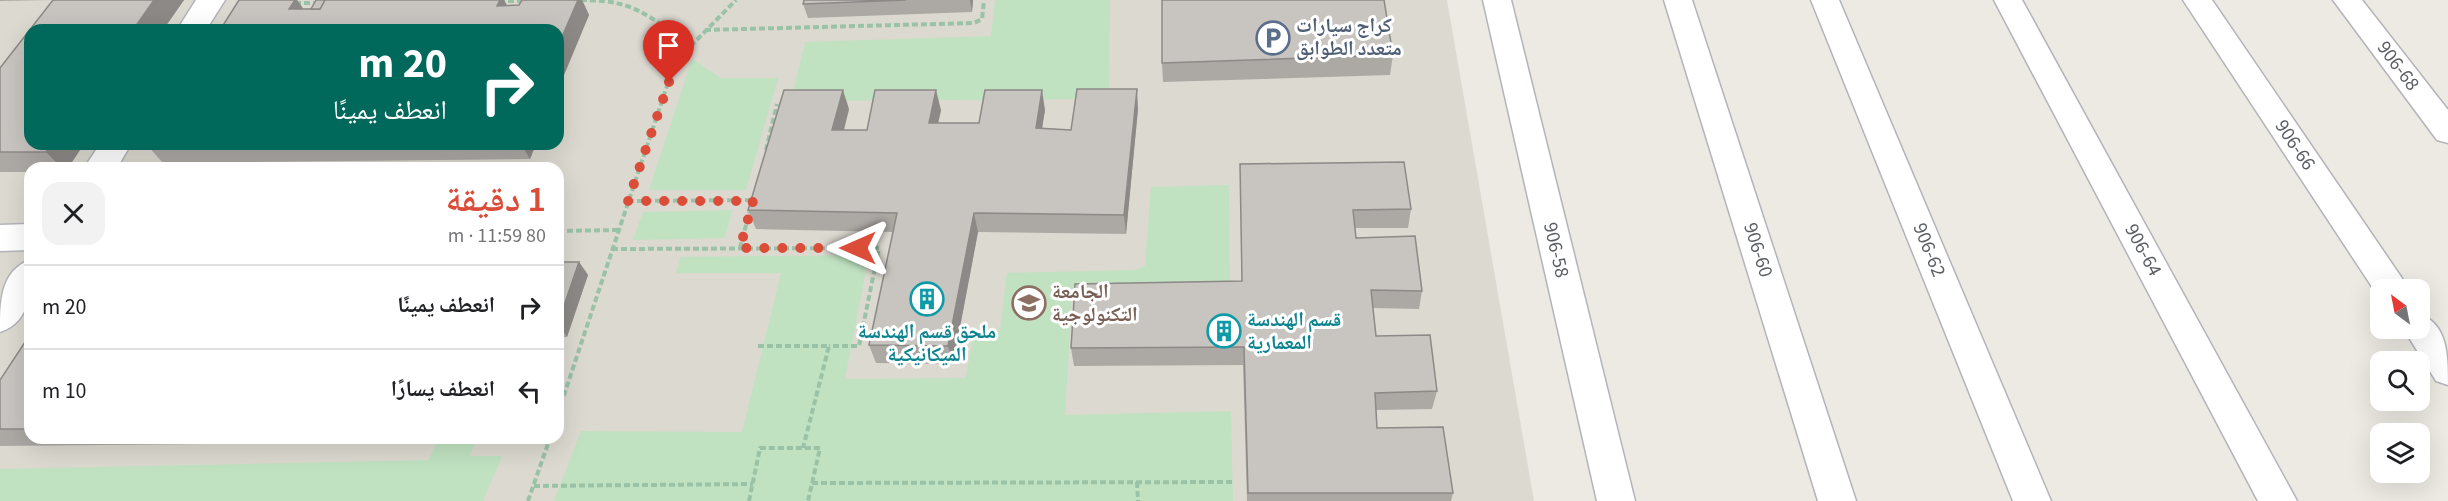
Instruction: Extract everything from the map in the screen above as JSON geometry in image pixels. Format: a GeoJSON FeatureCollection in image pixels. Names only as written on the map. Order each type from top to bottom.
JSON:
{"type":"FeatureCollection","features":[{"type":"Feature","properties":{"kind":"street"},"geometry":{"type":"LineString","coordinates":[[195,24],[211,0]]}},
{"type":"Feature","properties":{"kind":"street","name":"906-58"},"geometry":{"type":"LineString","coordinates":[[1497,0],[1616,501]]}},
{"type":"Feature","properties":{"kind":"street","name":"906-60"},"geometry":{"type":"LineString","coordinates":[[1678,0],[1837,501]]}},
{"type":"Feature","properties":{"kind":"street","name":"906-62"},"geometry":{"type":"LineString","coordinates":[[1825,0],[2032,501]]}},
{"type":"Feature","properties":{"kind":"street","name":"906-64"},"geometry":{"type":"LineString","coordinates":[[2008,0],[2278,501]]}},
{"type":"Feature","properties":{"kind":"street","name":"906-66"},"geometry":{"type":"LineString","coordinates":[[2197,0],[2386,279]]}},
{"type":"Feature","properties":{"kind":"street","name":"906-68"},"geometry":{"type":"LineString","coordinates":[[2347,0],[2448,132]]}},
{"type":"Feature","properties":{"kind":"street"},"geometry":{"type":"LineString","coordinates":[[0,238],[24,237]]}},
{"type":"Feature","properties":{"kind":"street"},"geometry":{"type":"LineString","coordinates":[[0,318],[24,282]]}},
{"type":"Feature","properties":{"kind":"street"},"geometry":{"type":"LineString","coordinates":[[2427,339],[2448,370]]}},
{"type":"Feature","properties":{"kind":"path"},"geometry":{"type":"LineString","coordinates":[[564,395],[678,53],[678,39],[643,12],[620,1],[575,0]]}},
{"type":"Feature","properties":{"kind":"path"},"geometry":{"type":"LineString","coordinates":[[675,62],[705,30],[728,11],[736,0]]}},
{"type":"Feature","properties":{"kind":"path"},"geometry":{"type":"LineString","coordinates":[[705,30],[974,23],[982,19],[984,0]]}},
{"type":"Feature","properties":{"kind":"path"},"geometry":{"type":"LineString","coordinates":[[492,1],[528,1]]}},
{"type":"Feature","properties":{"kind":"path"},"geometry":{"type":"LineString","coordinates":[[292,3],[327,3]]}},
{"type":"Feature","properties":{"kind":"path"},"geometry":{"type":"LineString","coordinates":[[764,158],[777,104]]}},
{"type":"Feature","properties":{"kind":"path"},"geometry":{"type":"LineString","coordinates":[[740,248],[756,190]]}},
{"type":"Feature","properties":{"kind":"path"},"geometry":{"type":"LineString","coordinates":[[628,201],[753,201]]}},
{"type":"Feature","properties":{"kind":"path"},"geometry":{"type":"LineString","coordinates":[[564,231],[619,230]]}},
{"type":"Feature","properties":{"kind":"path"},"geometry":{"type":"LineString","coordinates":[[612,249],[879,248],[859,346],[758,346]]}},
{"type":"Feature","properties":{"kind":"path"},"geometry":{"type":"LineString","coordinates":[[803,448],[828,346]]}},
{"type":"Feature","properties":{"kind":"path"},"geometry":{"type":"LineString","coordinates":[[528,501],[548,444]]}},
{"type":"Feature","properties":{"kind":"path"},"geometry":{"type":"LineString","coordinates":[[749,501],[760,448],[820,448],[808,501]]}},
{"type":"Feature","properties":{"kind":"path"},"geometry":{"type":"LineString","coordinates":[[1137,482],[1138,501]]}},
{"type":"Feature","properties":{"kind":"path"},"geometry":{"type":"LineString","coordinates":[[812,483],[1235,482]]}},
{"type":"Feature","properties":{"kind":"path"},"geometry":{"type":"LineString","coordinates":[[534,486],[753,484]]}},
{"type":"Feature","properties":{"kind":"shaded area","name":"الجامعة التكنولوجية"},"geometry":{"type":"Polygon","coordinates":[[[0,0],[1447,0],[1534,501],[0,501],[0,0]]]}},
{"type":"Feature","properties":{"kind":"green space"},"geometry":{"type":"Polygon","coordinates":[[[995,0],[1110,0],[1109,99],[791,101],[805,42],[991,36],[995,0]]]}},
{"type":"Feature","properties":{"kind":"green space"},"geometry":{"type":"Polygon","coordinates":[[[692,59],[721,78],[778,78],[746,190],[649,190],[692,59]]]}},
{"type":"Feature","properties":{"kind":"green space"},"geometry":{"type":"Polygon","coordinates":[[[1229,185],[1230,296],[1072,297],[1065,415],[1231,411],[1233,501],[554,501],[581,431],[742,432],[781,273],[676,273],[681,257],[869,255],[845,379],[966,378],[974,331],[1000,331],[1007,273],[1134,270],[1145,266],[1151,187],[1229,185]]]}},
{"type":"Feature","properties":{"kind":"green space"},"geometry":{"type":"Polygon","coordinates":[[[732,210],[725,238],[633,240],[643,212],[732,210]]]}},
{"type":"Feature","properties":{"kind":"green space"},"geometry":{"type":"Polygon","coordinates":[[[436,444],[475,444],[470,456],[502,456],[483,501],[0,501],[0,469],[429,460],[436,444]]]}},
{"type":"Feature","properties":{"kind":"building"},"geometry":{"type":"Polygon","coordinates":[[[53,0],[154,0],[137,24],[34,24],[53,0]]]}},
{"type":"Feature","properties":{"kind":"building"},"geometry":{"type":"Polygon","coordinates":[[[239,0],[295,0],[289,9],[320,9],[325,0],[500,0],[497,6],[519,5],[522,0],[578,0],[564,32],[564,24],[224,24],[239,0]]]}},
{"type":"Feature","properties":{"kind":"building"},"geometry":{"type":"Polygon","coordinates":[[[316,0],[325,0],[320,9],[311,9],[316,0]]]}},
{"type":"Feature","properties":{"kind":"building"},"geometry":{"type":"Polygon","coordinates":[[[804,0],[906,0],[803,4],[804,0]]]}},
{"type":"Feature","properties":{"kind":"building","name":"كراج سيارات متعدد الطوابق"},"geometry":{"type":"Polygon","coordinates":[[[1162,0],[1384,0],[1393,55],[1162,63],[1162,0]]]}},
{"type":"Feature","properties":{"kind":"building"},"geometry":{"type":"Polygon","coordinates":[[[24,37],[24,150],[47,150],[46,152],[0,152],[0,68],[24,37]]]}},
{"type":"Feature","properties":{"kind":"building","name":"ملحق قسم الهندسة الميكانيكية"},"geometry":{"type":"Polygon","coordinates":[[[1077,89],[1137,89],[1124,215],[974,213],[948,346],[869,345],[897,213],[748,210],[784,90],[843,90],[832,130],[867,130],[875,90],[936,90],[929,123],[979,123],[985,90],[1042,90],[1036,128],[1071,130],[1077,89]]]}},
{"type":"Feature","properties":{"kind":"building","name":"قسم الهندسة المعمارية"},"geometry":{"type":"Polygon","coordinates":[[[1404,162],[1411,209],[1353,210],[1356,238],[1415,236],[1422,291],[1371,290],[1376,336],[1430,335],[1437,391],[1375,393],[1377,428],[1443,427],[1453,493],[1248,493],[1244,347],[1071,348],[1075,284],[1242,281],[1240,164],[1404,162]]]}},
{"type":"Feature","properties":{"kind":"building"},"geometry":{"type":"Polygon","coordinates":[[[564,262],[579,262],[564,306],[564,262]]]}},
{"type":"Feature","properties":{"kind":"building"},"geometry":{"type":"Polygon","coordinates":[[[24,344],[24,429],[0,429],[0,380],[24,344]]]}},
{"type":"Feature","properties":{"kind":"place","name":"كراج سيارات متعدد الطوابق"},"geometry":{"type":"Point","coordinates":[1273,38]}},
{"type":"Feature","properties":{"kind":"place","name":"ملحق قسم الهندسة الميكانيكية"},"geometry":{"type":"Point","coordinates":[927,299]}},
{"type":"Feature","properties":{"kind":"place","name":"الجامعة التكنولوجية"},"geometry":{"type":"Point","coordinates":[1029,303]}},
{"type":"Feature","properties":{"kind":"place","name":"قسم الهندسة المعمارية"},"geometry":{"type":"Point","coordinates":[1224,331]}},
{"type":"Feature","properties":{"kind":"route"},"geometry":{"type":"LineString","coordinates":[[669,82],[628,201],[753,201],[740,248],[858,248]]}}]}
